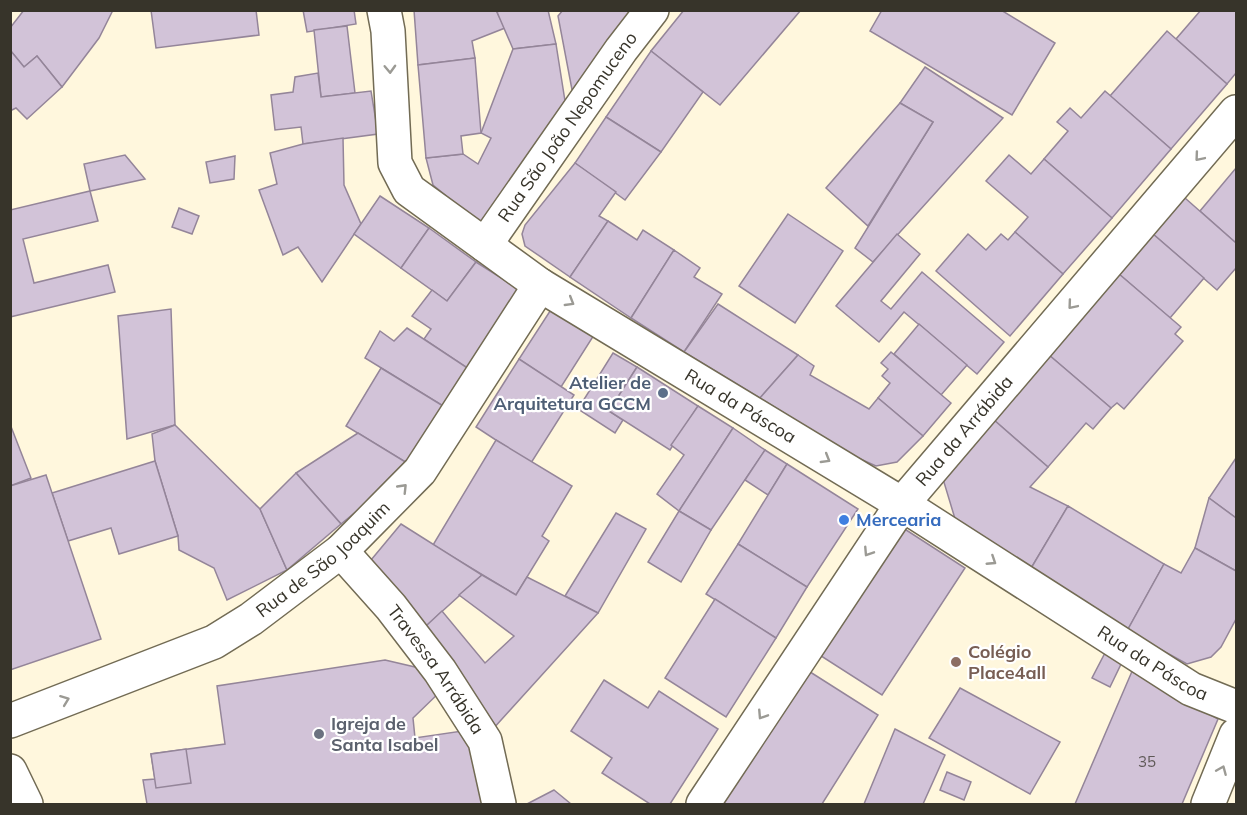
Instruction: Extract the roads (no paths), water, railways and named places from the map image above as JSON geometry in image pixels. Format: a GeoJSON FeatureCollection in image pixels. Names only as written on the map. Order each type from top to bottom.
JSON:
{"type":"FeatureCollection","features":[{"type":"Feature","properties":{"kind":"street","name":"Rua da Páscoa"},"geometry":{"type":"LineString","coordinates":[[384,10],[388,31],[395,163],[409,190],[540,285],[902,504],[1191,689],[1236,707]]}},
{"type":"Feature","properties":{"kind":"street","name":"Rua São João Nepomuceno"},"geometry":{"type":"LineString","coordinates":[[485,245],[621,50],[652,10]]}},
{"type":"Feature","properties":{"kind":"street","name":"Rua da Arrábida"},"geometry":{"type":"LineString","coordinates":[[703,804],[902,504],[1236,112]]}},
{"type":"Feature","properties":{"kind":"street","name":"Rua de São Joaquim"},"geometry":{"type":"LineString","coordinates":[[10,722],[214,642],[251,619],[341,552],[420,471],[540,285]]}},
{"type":"Feature","properties":{"kind":"street","name":"Travessa Arrábida"},"geometry":{"type":"LineString","coordinates":[[341,552],[391,607],[440,671],[485,741],[499,804]]}},
{"type":"Feature","properties":{"kind":"street"},"geometry":{"type":"LineString","coordinates":[[1208,804],[1236,735]]}},
{"type":"Feature","properties":{"kind":"street"},"geometry":{"type":"LineString","coordinates":[[10,771],[26,804]]}},
{"type":"Feature","properties":{"kind":"place","name":"Atelier de Arquitetura GCCM"},"geometry":{"type":"Point","coordinates":[663,393]}},
{"type":"Feature","properties":{"kind":"place","name":"Mercearia"},"geometry":{"type":"Point","coordinates":[844,520]}},
{"type":"Feature","properties":{"kind":"place","name":"Colégio Place4all"},"geometry":{"type":"Point","coordinates":[956,662]}},
{"type":"Feature","properties":{"kind":"place","name":"Igreja de Santa Isabel"},"geometry":{"type":"Point","coordinates":[319,734]}}]}
